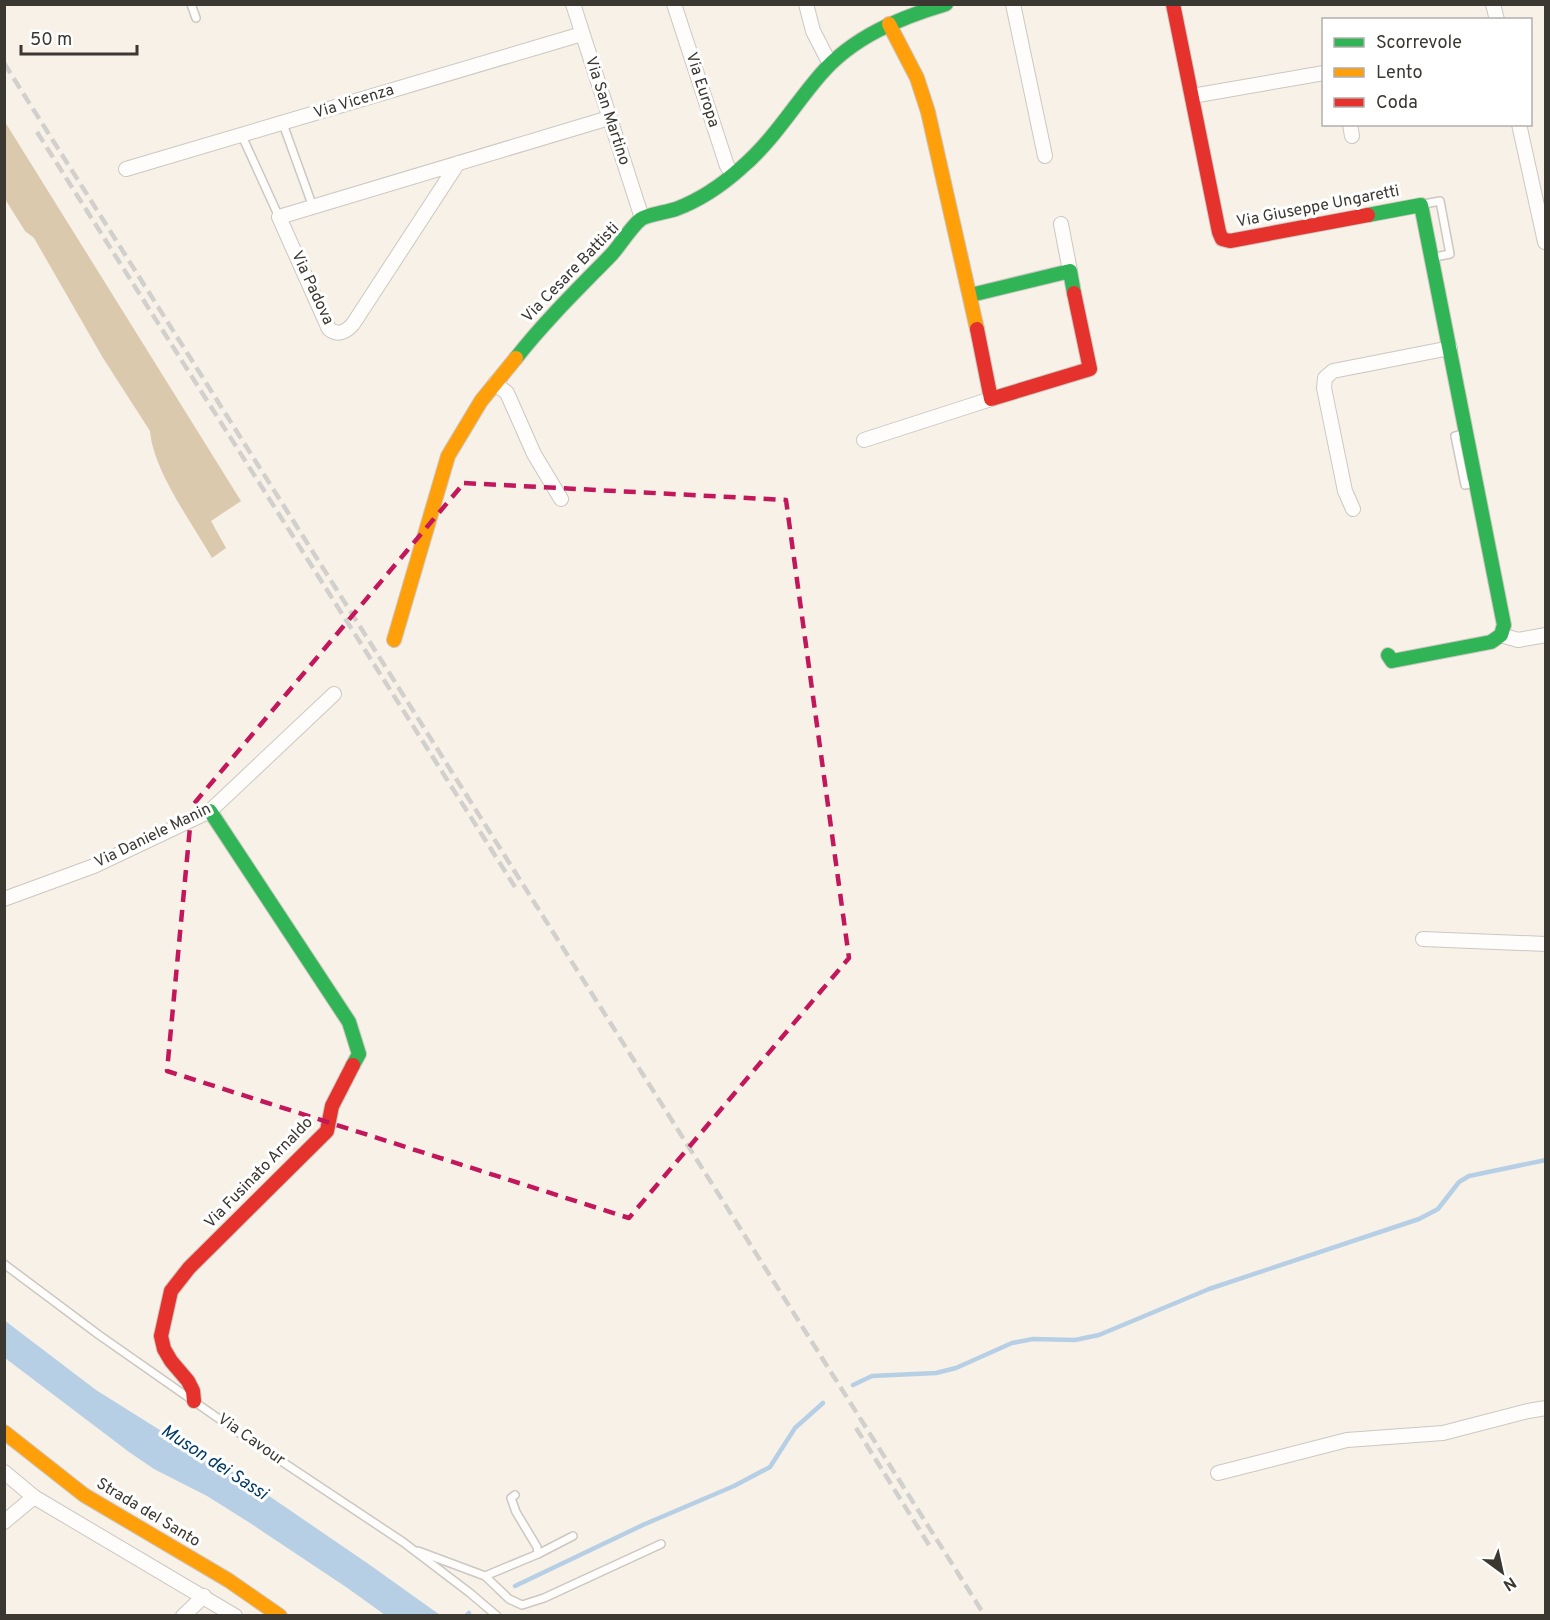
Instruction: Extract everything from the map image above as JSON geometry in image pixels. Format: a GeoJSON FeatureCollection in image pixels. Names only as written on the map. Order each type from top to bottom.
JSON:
{"type":"FeatureCollection","features":[{"type":"Feature","properties":{"kind":"street","name":"Via San Martino"},"geometry":{"type":"LineString","coordinates":[[573,4],[642,218]]}},
{"type":"Feature","properties":{"kind":"street","name":"Via Europa"},"geometry":{"type":"LineString","coordinates":[[674,4],[727,166],[733,174]]}},
{"type":"Feature","properties":{"kind":"street"},"geometry":{"type":"LineString","coordinates":[[806,4],[813,31],[830,64]]}},
{"type":"Feature","properties":{"kind":"street","name":"Via Cesare Battisti"},"geometry":{"type":"LineString","coordinates":[[394,640],[448,456],[481,400],[532,336],[622,243],[642,218],[658,216],[682,207],[710,192],[733,174],[768,142],[830,64],[860,40],[889,24],[946,4]]}},
{"type":"Feature","properties":{"kind":"street"},"geometry":{"type":"LineString","coordinates":[[1013,4],[1046,156]]}},
{"type":"Feature","properties":{"kind":"street","name":"Via Giuseppe Ungaretti"},"geometry":{"type":"LineString","coordinates":[[1173,4],[1222,239],[1230,241],[1421,205],[1504,625],[1501,635]]}},
{"type":"Feature","properties":{"kind":"street"},"geometry":{"type":"LineString","coordinates":[[889,24],[917,78],[928,112],[971,295],[991,399]]}},
{"type":"Feature","properties":{"kind":"street","name":"Via Vicenza"},"geometry":{"type":"LineString","coordinates":[[126,170],[582,34]]}},
{"type":"Feature","properties":{"kind":"street"},"geometry":{"type":"LineString","coordinates":[[1192,96],[1322,73]]}},
{"type":"Feature","properties":{"kind":"street"},"geometry":{"type":"LineString","coordinates":[[279,217],[609,118]]}},
{"type":"Feature","properties":{"kind":"street"},"geometry":{"type":"LineString","coordinates":[[1519,126],[1545,243]]}},
{"type":"Feature","properties":{"kind":"street","name":"Via Padova"},"geometry":{"type":"LineString","coordinates":[[279,217],[329,329],[334,333],[341,333],[353,324],[458,163]]}},
{"type":"Feature","properties":{"kind":"street"},"geometry":{"type":"LineString","coordinates":[[864,440],[1090,369],[1061,224]]}},
{"type":"Feature","properties":{"kind":"street"},"geometry":{"type":"LineString","coordinates":[[971,295],[1070,271]]}},
{"type":"Feature","properties":{"kind":"street"},"geometry":{"type":"LineString","coordinates":[[1353,509],[1344,491],[1324,388],[1325,378],[1333,371],[1450,348]]}},
{"type":"Feature","properties":{"kind":"street"},"geometry":{"type":"LineString","coordinates":[[495,382],[507,393],[534,454],[561,499]]}},
{"type":"Feature","properties":{"kind":"street"},"geometry":{"type":"LineString","coordinates":[[1388,655],[1392,661],[1481,645],[1501,635],[1518,640],[1545,635]]}},
{"type":"Feature","properties":{"kind":"street","name":"Via Daniele Manin"},"geometry":{"type":"LineString","coordinates":[[4,899],[94,866],[210,811],[334,694]]}},
{"type":"Feature","properties":{"kind":"street","name":"Via Fusinato Arnaldo"},"geometry":{"type":"LineString","coordinates":[[194,1401],[193,1391],[188,1381],[171,1361],[161,1336],[171,1291],[189,1268],[327,1131],[332,1106],[358,1054],[349,1022],[210,811]]}},
{"type":"Feature","properties":{"kind":"street"},"geometry":{"type":"LineString","coordinates":[[1423,939],[1545,944]]}},
{"type":"Feature","properties":{"kind":"street"},"geometry":{"type":"LineString","coordinates":[[1218,1473],[1347,1440],[1443,1433],[1545,1408]]}},
{"type":"Feature","properties":{"kind":"street","name":"Strada del Santo"},"geometry":{"type":"LineString","coordinates":[[4,1432],[84,1495],[228,1580],[280,1616]]}},
{"type":"Feature","properties":{"kind":"street"},"geometry":{"type":"LineString","coordinates":[[4,1472],[34,1497],[235,1616]]}},
{"type":"Feature","properties":{"kind":"street"},"geometry":{"type":"LineString","coordinates":[[4,1522],[34,1497]]}},
{"type":"Feature","properties":{"kind":"street"},"geometry":{"type":"LineString","coordinates":[[124,1550],[138,1527]]}},
{"type":"Feature","properties":{"kind":"street"},"geometry":{"type":"LineString","coordinates":[[183,1616],[204,1596]]}},
{"type":"Feature","properties":{"kind":"lane"},"geometry":{"type":"LineString","coordinates":[[191,4],[196,18]]}},
{"type":"Feature","properties":{"kind":"lane"},"geometry":{"type":"LineString","coordinates":[[283,124],[313,207]]}},
{"type":"Feature","properties":{"kind":"lane"},"geometry":{"type":"LineString","coordinates":[[242,136],[279,217]]}},
{"type":"Feature","properties":{"kind":"lane","name":"Via Cavour"},"geometry":{"type":"LineString","coordinates":[[4,1264],[99,1335],[413,1550],[497,1616]]}},
{"type":"Feature","properties":{"kind":"lane"},"geometry":{"type":"LineString","coordinates":[[515,1495],[511,1498],[516,1512],[537,1547],[538,1554]]}},
{"type":"Feature","properties":{"kind":"lane"},"geometry":{"type":"LineString","coordinates":[[485,1576],[538,1554],[573,1536]]}},
{"type":"Feature","properties":{"kind":"lane"},"geometry":{"type":"LineString","coordinates":[[413,1550],[485,1576],[509,1599],[522,1605],[544,1598],[661,1544]]}},
{"type":"Feature","properties":{"kind":"highlighted area"},"geometry":{"type":"Polygon","coordinates":[[[464,483],[786,500],[849,958],[629,1218],[167,1071],[192,806],[464,483]]]}},
{"type":"Feature","properties":{"kind":"shaded area"},"geometry":{"type":"Polygon","coordinates":[[[5,122],[241,501],[211,521],[226,548],[212,558],[166,479],[158,462],[150,431],[103,358],[34,238],[25,231],[5,199],[5,122]]]}},
{"type":"Feature","properties":{"kind":"water","name":"Muson dei Sassi"},"geometry":{"type":"Polygon","coordinates":[[[4,1320],[96,1390],[163,1432],[207,1455],[256,1487],[440,1615],[385,1615],[250,1523],[207,1496],[154,1469],[5,1358],[4,1320]]]}},
{"type":"Feature","properties":{"kind":"waterway"},"geometry":{"type":"LineString","coordinates":[[853,1385],[872,1376],[936,1373],[956,1368],[1012,1343],[1033,1339],[1075,1340],[1099,1335],[1209,1289],[1419,1219],[1438,1209],[1459,1182],[1469,1176],[1546,1160]]}},
{"type":"Feature","properties":{"kind":"waterway"},"geometry":{"type":"LineString","coordinates":[[515,1586],[645,1524],[734,1486],[770,1467],[795,1428],[823,1403]]}},
{"type":"Feature","properties":{"kind":"waterway"},"geometry":{"type":"LineString","coordinates":[[466,1616],[469,1613]]}},
{"type":"Feature","properties":{"kind":"railway"},"geometry":{"type":"LineString","coordinates":[[4,63],[985,1616]]}},
{"type":"Feature","properties":{"kind":"railway"},"geometry":{"type":"LineString","coordinates":[[37,132],[515,887]]}},
{"type":"Feature","properties":{"kind":"railway"},"geometry":{"type":"LineString","coordinates":[[856,1428],[929,1545]]}},
{"type":"Feature","properties":{"kind":"traffic: fast"},"geometry":{"type":"LineString","coordinates":[[516,358],[550,318],[612,254],[641,219],[694,201],[734,174],[773,135],[821,74],[847,49],[878,30],[946,4]]}},
{"type":"Feature","properties":{"kind":"traffic: fast"},"geometry":{"type":"LineString","coordinates":[[1368,215],[1421,205],[1504,625],[1501,635],[1491,642],[1392,661],[1388,655]]}},
{"type":"Feature","properties":{"kind":"traffic: fast"},"geometry":{"type":"LineString","coordinates":[[971,295],[1070,271],[1074,293]]}},
{"type":"Feature","properties":{"kind":"traffic: fast"},"geometry":{"type":"LineString","coordinates":[[210,811],[349,1022],[359,1054],[353,1065]]}},
{"type":"Feature","properties":{"kind":"traffic: slow"},"geometry":{"type":"LineString","coordinates":[[889,24],[917,78],[928,112],[977,329]]}},
{"type":"Feature","properties":{"kind":"traffic: slow"},"geometry":{"type":"LineString","coordinates":[[394,640],[448,456],[481,401],[516,358]]}},
{"type":"Feature","properties":{"kind":"traffic: slow"},"geometry":{"type":"LineString","coordinates":[[4,1432],[84,1495],[228,1580],[280,1616]]}},
{"type":"Feature","properties":{"kind":"traffic: jam"},"geometry":{"type":"LineString","coordinates":[[1173,4],[1222,239],[1230,241],[1368,215]]}},
{"type":"Feature","properties":{"kind":"traffic: jam"},"geometry":{"type":"LineString","coordinates":[[977,329],[991,399],[1090,369],[1074,293]]}},
{"type":"Feature","properties":{"kind":"traffic: jam"},"geometry":{"type":"LineString","coordinates":[[194,1401],[193,1391],[188,1381],[171,1361],[164,1349],[161,1336],[171,1291],[189,1268],[327,1131],[332,1106],[353,1065]]}}]}
